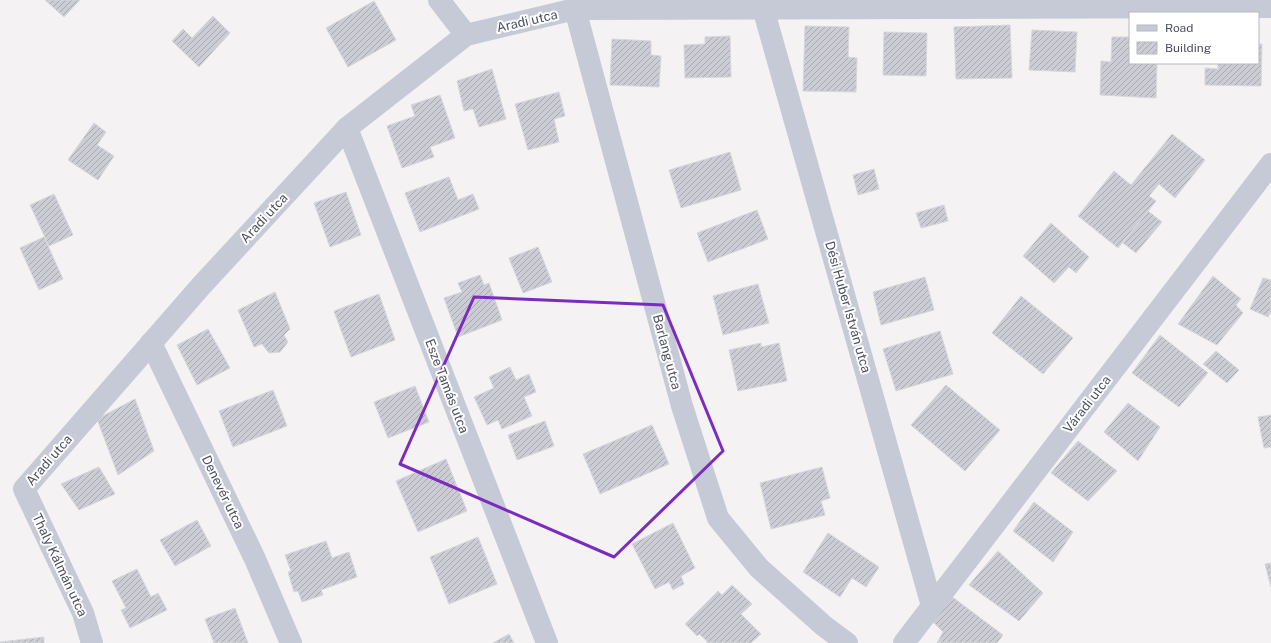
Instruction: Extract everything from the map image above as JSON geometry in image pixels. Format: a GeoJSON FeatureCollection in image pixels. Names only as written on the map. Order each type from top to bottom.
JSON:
{"type":"FeatureCollection","features":[{"type":"Feature","properties":{"kind":"street"},"geometry":{"type":"LineString","coordinates":[[439,0],[466,35]]}},
{"type":"Feature","properties":{"kind":"street","name":"Aradi utca"},"geometry":{"type":"LineString","coordinates":[[24,489],[201,286],[347,128],[466,35],[575,9],[1271,7]]}},
{"type":"Feature","properties":{"kind":"street","name":"Dési Huber István utca"},"geometry":{"type":"LineString","coordinates":[[763,8],[932,606]]}},
{"type":"Feature","properties":{"kind":"street","name":"Barlang utca"},"geometry":{"type":"LineString","coordinates":[[575,9],[682,406],[718,518],[759,568],[824,626],[847,643]]}},
{"type":"Feature","properties":{"kind":"street","name":"Esze Tamás utca"},"geometry":{"type":"LineString","coordinates":[[347,128],[547,643]]}},
{"type":"Feature","properties":{"kind":"street","name":"Váradi utca"},"geometry":{"type":"LineString","coordinates":[[904,643],[1271,164]]}},
{"type":"Feature","properties":{"kind":"street","name":"Denevér utca"},"geometry":{"type":"LineString","coordinates":[[151,343],[255,559],[291,643]]}},
{"type":"Feature","properties":{"kind":"street","name":"Thaly Kálmán utca"},"geometry":{"type":"LineString","coordinates":[[24,489],[83,613],[92,643]]}},
{"type":"Feature","properties":{"kind":"highlighted area"},"geometry":{"type":"Polygon","coordinates":[[[474,297],[663,305],[723,451],[614,557],[400,464],[474,297]]]}},
{"type":"Feature","properties":{"kind":"building"},"geometry":{"type":"Polygon","coordinates":[[[45,0],[80,0],[64,17],[45,0]]]}},
{"type":"Feature","properties":{"kind":"building"},"geometry":{"type":"Polygon","coordinates":[[[374,1],[396,40],[348,67],[326,28],[374,1]]]}},
{"type":"Feature","properties":{"kind":"building"},"geometry":{"type":"Polygon","coordinates":[[[213,16],[230,33],[199,67],[172,41],[183,29],[192,38],[213,16]]]}},
{"type":"Feature","properties":{"kind":"building"},"geometry":{"type":"Polygon","coordinates":[[[1010,25],[1012,78],[956,79],[954,27],[1010,25]]]}},
{"type":"Feature","properties":{"kind":"building"},"geometry":{"type":"Polygon","coordinates":[[[805,26],[849,27],[848,57],[857,58],[856,92],[803,91],[805,26]]]}},
{"type":"Feature","properties":{"kind":"building"},"geometry":{"type":"Polygon","coordinates":[[[1032,30],[1077,32],[1075,72],[1029,70],[1032,30]]]}},
{"type":"Feature","properties":{"kind":"building"},"geometry":{"type":"Polygon","coordinates":[[[884,32],[927,33],[926,76],[883,75],[884,32]]]}},
{"type":"Feature","properties":{"kind":"building"},"geometry":{"type":"Polygon","coordinates":[[[730,36],[731,77],[685,78],[684,45],[705,44],[705,37],[730,36]]]}},
{"type":"Feature","properties":{"kind":"building"},"geometry":{"type":"Polygon","coordinates":[[[1112,37],[1129,37],[1129,64],[1157,64],[1156,98],[1100,95],[1101,61],[1111,62],[1112,37]]]}},
{"type":"Feature","properties":{"kind":"building"},"geometry":{"type":"Polygon","coordinates":[[[612,39],[651,41],[651,55],[661,56],[659,87],[610,85],[612,39]]]}},
{"type":"Feature","properties":{"kind":"building"},"geometry":{"type":"Polygon","coordinates":[[[1259,44],[1262,44],[1261,86],[1205,85],[1205,68],[1218,69],[1218,64],[1259,64],[1259,44]]]}},
{"type":"Feature","properties":{"kind":"building"},"geometry":{"type":"Polygon","coordinates":[[[492,69],[506,119],[479,127],[473,109],[464,111],[457,81],[492,69]]]}},
{"type":"Feature","properties":{"kind":"building"},"geometry":{"type":"Polygon","coordinates":[[[559,92],[565,116],[554,119],[559,142],[528,150],[515,104],[559,92]]]}},
{"type":"Feature","properties":{"kind":"building"},"geometry":{"type":"Polygon","coordinates":[[[440,95],[455,138],[430,147],[434,157],[402,168],[387,126],[415,116],[411,105],[440,95]]]}},
{"type":"Feature","properties":{"kind":"building"},"geometry":{"type":"Polygon","coordinates":[[[94,123],[106,132],[97,145],[114,156],[98,180],[68,160],[94,123]]]}},
{"type":"Feature","properties":{"kind":"building"},"geometry":{"type":"Polygon","coordinates":[[[1172,134],[1205,160],[1175,198],[1159,184],[1149,196],[1156,201],[1118,248],[1078,216],[1114,171],[1131,185],[1172,134]]]}},
{"type":"Feature","properties":{"kind":"building"},"geometry":{"type":"Polygon","coordinates":[[[730,152],[741,190],[681,208],[669,170],[730,152]]]}},
{"type":"Feature","properties":{"kind":"building"},"geometry":{"type":"Polygon","coordinates":[[[874,169],[879,189],[858,195],[853,175],[874,169]]]}},
{"type":"Feature","properties":{"kind":"building"},"geometry":{"type":"Polygon","coordinates":[[[449,177],[458,200],[473,194],[479,209],[420,232],[405,193],[449,177]]]}},
{"type":"Feature","properties":{"kind":"building"},"geometry":{"type":"Polygon","coordinates":[[[346,192],[361,235],[330,247],[314,203],[346,192]]]}},
{"type":"Feature","properties":{"kind":"building"},"geometry":{"type":"Polygon","coordinates":[[[54,194],[73,235],[49,246],[30,205],[54,194]]]}},
{"type":"Feature","properties":{"kind":"building"},"geometry":{"type":"Polygon","coordinates":[[[944,205],[948,221],[921,228],[916,213],[944,205]]]}},
{"type":"Feature","properties":{"kind":"building"},"geometry":{"type":"Polygon","coordinates":[[[757,210],[768,239],[708,262],[697,233],[757,210]]]}},
{"type":"Feature","properties":{"kind":"building"},"geometry":{"type":"Polygon","coordinates":[[[1148,211],[1162,222],[1136,253],[1123,243],[1148,211]]]}},
{"type":"Feature","properties":{"kind":"building"},"geometry":{"type":"Polygon","coordinates":[[[1051,223],[1089,257],[1076,273],[1069,267],[1054,283],[1023,256],[1051,223]]]}},
{"type":"Feature","properties":{"kind":"building"},"geometry":{"type":"Polygon","coordinates":[[[44,237],[63,279],[39,290],[20,248],[44,237]]]}},
{"type":"Feature","properties":{"kind":"building"},"geometry":{"type":"Polygon","coordinates":[[[538,247],[552,282],[523,293],[509,258],[538,247]]]}},
{"type":"Feature","properties":{"kind":"building"},"geometry":{"type":"Polygon","coordinates":[[[480,275],[484,285],[489,283],[502,320],[458,337],[444,298],[462,292],[458,283],[480,275]]]}},
{"type":"Feature","properties":{"kind":"building"},"geometry":{"type":"Polygon","coordinates":[[[1213,276],[1241,299],[1236,305],[1243,313],[1217,345],[1178,324],[1213,276]]]}},
{"type":"Feature","properties":{"kind":"building"},"geometry":{"type":"Polygon","coordinates":[[[925,277],[934,310],[881,325],[873,292],[925,277]]]}},
{"type":"Feature","properties":{"kind":"building"},"geometry":{"type":"Polygon","coordinates":[[[1263,278],[1271,280],[1271,311],[1268,317],[1250,309],[1263,278]]]}},
{"type":"Feature","properties":{"kind":"building"},"geometry":{"type":"Polygon","coordinates":[[[758,284],[769,323],[723,335],[713,296],[758,284]]]}},
{"type":"Feature","properties":{"kind":"building"},"geometry":{"type":"Polygon","coordinates":[[[275,292],[290,329],[284,335],[288,342],[280,352],[269,353],[262,344],[254,347],[238,310],[275,292]]]}},
{"type":"Feature","properties":{"kind":"building"},"geometry":{"type":"Polygon","coordinates":[[[379,294],[395,340],[351,357],[334,311],[379,294]]]}},
{"type":"Feature","properties":{"kind":"building"},"geometry":{"type":"Polygon","coordinates":[[[1021,296],[1073,338],[1043,374],[992,333],[1021,296]]]}},
{"type":"Feature","properties":{"kind":"building"},"geometry":{"type":"Polygon","coordinates":[[[208,329],[230,368],[197,385],[177,345],[208,329]]]}},
{"type":"Feature","properties":{"kind":"building"},"geometry":{"type":"Polygon","coordinates":[[[940,331],[953,374],[896,391],[883,349],[940,331]]]}},
{"type":"Feature","properties":{"kind":"building"},"geometry":{"type":"Polygon","coordinates":[[[1160,335],[1208,373],[1179,407],[1132,373],[1160,335]]]}},
{"type":"Feature","properties":{"kind":"building"},"geometry":{"type":"Polygon","coordinates":[[[761,343],[761,347],[779,343],[787,381],[738,391],[729,350],[761,343]]]}},
{"type":"Feature","properties":{"kind":"building"},"geometry":{"type":"Polygon","coordinates":[[[1216,351],[1239,370],[1227,383],[1203,364],[1216,351]]]}},
{"type":"Feature","properties":{"kind":"building"},"geometry":{"type":"Polygon","coordinates":[[[510,367],[516,380],[529,374],[536,392],[524,397],[532,416],[502,429],[498,420],[487,425],[474,397],[494,388],[489,377],[510,367]]]}},
{"type":"Feature","properties":{"kind":"building"},"geometry":{"type":"Polygon","coordinates":[[[946,385],[1000,430],[965,471],[911,425],[946,385]]]}},
{"type":"Feature","properties":{"kind":"building"},"geometry":{"type":"Polygon","coordinates":[[[415,386],[429,422],[388,438],[374,402],[415,386]]]}},
{"type":"Feature","properties":{"kind":"building"},"geometry":{"type":"Polygon","coordinates":[[[273,390],[287,426],[233,447],[219,411],[273,390]]]}},
{"type":"Feature","properties":{"kind":"building"},"geometry":{"type":"Polygon","coordinates":[[[135,399],[154,451],[118,475],[97,419],[135,399]]]}},
{"type":"Feature","properties":{"kind":"building"},"geometry":{"type":"Polygon","coordinates":[[[1128,403],[1160,427],[1138,461],[1104,432],[1128,403]]]}},
{"type":"Feature","properties":{"kind":"building"},"geometry":{"type":"Polygon","coordinates":[[[1271,415],[1271,447],[1264,448],[1258,417],[1271,415]]]}},
{"type":"Feature","properties":{"kind":"building"},"geometry":{"type":"Polygon","coordinates":[[[545,421],[554,446],[517,460],[508,435],[545,421]]]}},
{"type":"Feature","properties":{"kind":"building"},"geometry":{"type":"Polygon","coordinates":[[[652,425],[669,464],[600,494],[583,454],[652,425]]]}},
{"type":"Feature","properties":{"kind":"building"},"geometry":{"type":"Polygon","coordinates":[[[1078,441],[1117,471],[1088,501],[1051,473],[1078,441]]]}},
{"type":"Feature","properties":{"kind":"building"},"geometry":{"type":"Polygon","coordinates":[[[446,459],[467,511],[418,532],[396,481],[446,459]]]}},
{"type":"Feature","properties":{"kind":"building"},"geometry":{"type":"Polygon","coordinates":[[[99,467],[115,494],[79,510],[61,484],[99,467]]]}},
{"type":"Feature","properties":{"kind":"building"},"geometry":{"type":"Polygon","coordinates":[[[822,467],[830,498],[821,501],[825,515],[771,529],[760,483],[822,467]]]}},
{"type":"Feature","properties":{"kind":"building"},"geometry":{"type":"Polygon","coordinates":[[[1034,502],[1073,532],[1053,562],[1013,531],[1034,502]]]}},
{"type":"Feature","properties":{"kind":"building"},"geometry":{"type":"Polygon","coordinates":[[[197,520],[211,546],[175,566],[160,540],[197,520]]]}},
{"type":"Feature","properties":{"kind":"building"},"geometry":{"type":"Polygon","coordinates":[[[673,523],[695,568],[681,576],[684,584],[673,590],[669,582],[655,589],[632,544],[673,523]]]}},
{"type":"Feature","properties":{"kind":"building"},"geometry":{"type":"Polygon","coordinates":[[[828,533],[879,567],[866,587],[852,578],[840,597],[803,572],[828,533]]]}},
{"type":"Feature","properties":{"kind":"building"},"geometry":{"type":"Polygon","coordinates":[[[478,537],[497,584],[449,604],[430,557],[478,537]]]}},
{"type":"Feature","properties":{"kind":"building"},"geometry":{"type":"Polygon","coordinates":[[[326,541],[332,558],[349,552],[357,577],[321,590],[323,595],[302,602],[298,591],[294,592],[288,572],[291,571],[285,555],[326,541]]]}},
{"type":"Feature","properties":{"kind":"building"},"geometry":{"type":"Polygon","coordinates":[[[998,551],[1043,593],[1019,621],[969,585],[998,551]]]}},
{"type":"Feature","properties":{"kind":"building"},"geometry":{"type":"Polygon","coordinates":[[[1271,563],[1271,587],[1265,564],[1271,563]]]}},
{"type":"Feature","properties":{"kind":"building"},"geometry":{"type":"Polygon","coordinates":[[[137,569],[151,597],[158,593],[167,610],[130,628],[121,610],[126,608],[112,581],[137,569]]]}},
{"type":"Feature","properties":{"kind":"building"},"geometry":{"type":"Polygon","coordinates":[[[732,585],[752,604],[741,614],[761,634],[751,643],[706,643],[708,642],[699,634],[697,636],[685,624],[718,591],[722,595],[732,585]]]}},
{"type":"Feature","properties":{"kind":"building"},"geometry":{"type":"Polygon","coordinates":[[[947,593],[1003,635],[997,643],[937,643],[943,632],[930,619],[947,593]]]}},
{"type":"Feature","properties":{"kind":"building"},"geometry":{"type":"Polygon","coordinates":[[[235,608],[248,643],[214,643],[205,619],[235,608]]]}},
{"type":"Feature","properties":{"kind":"building"},"geometry":{"type":"Polygon","coordinates":[[[509,634],[514,643],[493,643],[509,634]]]}},
{"type":"Feature","properties":{"kind":"building"},"geometry":{"type":"Polygon","coordinates":[[[44,637],[44,643],[0,643],[0,642],[44,637]]]}}]}
